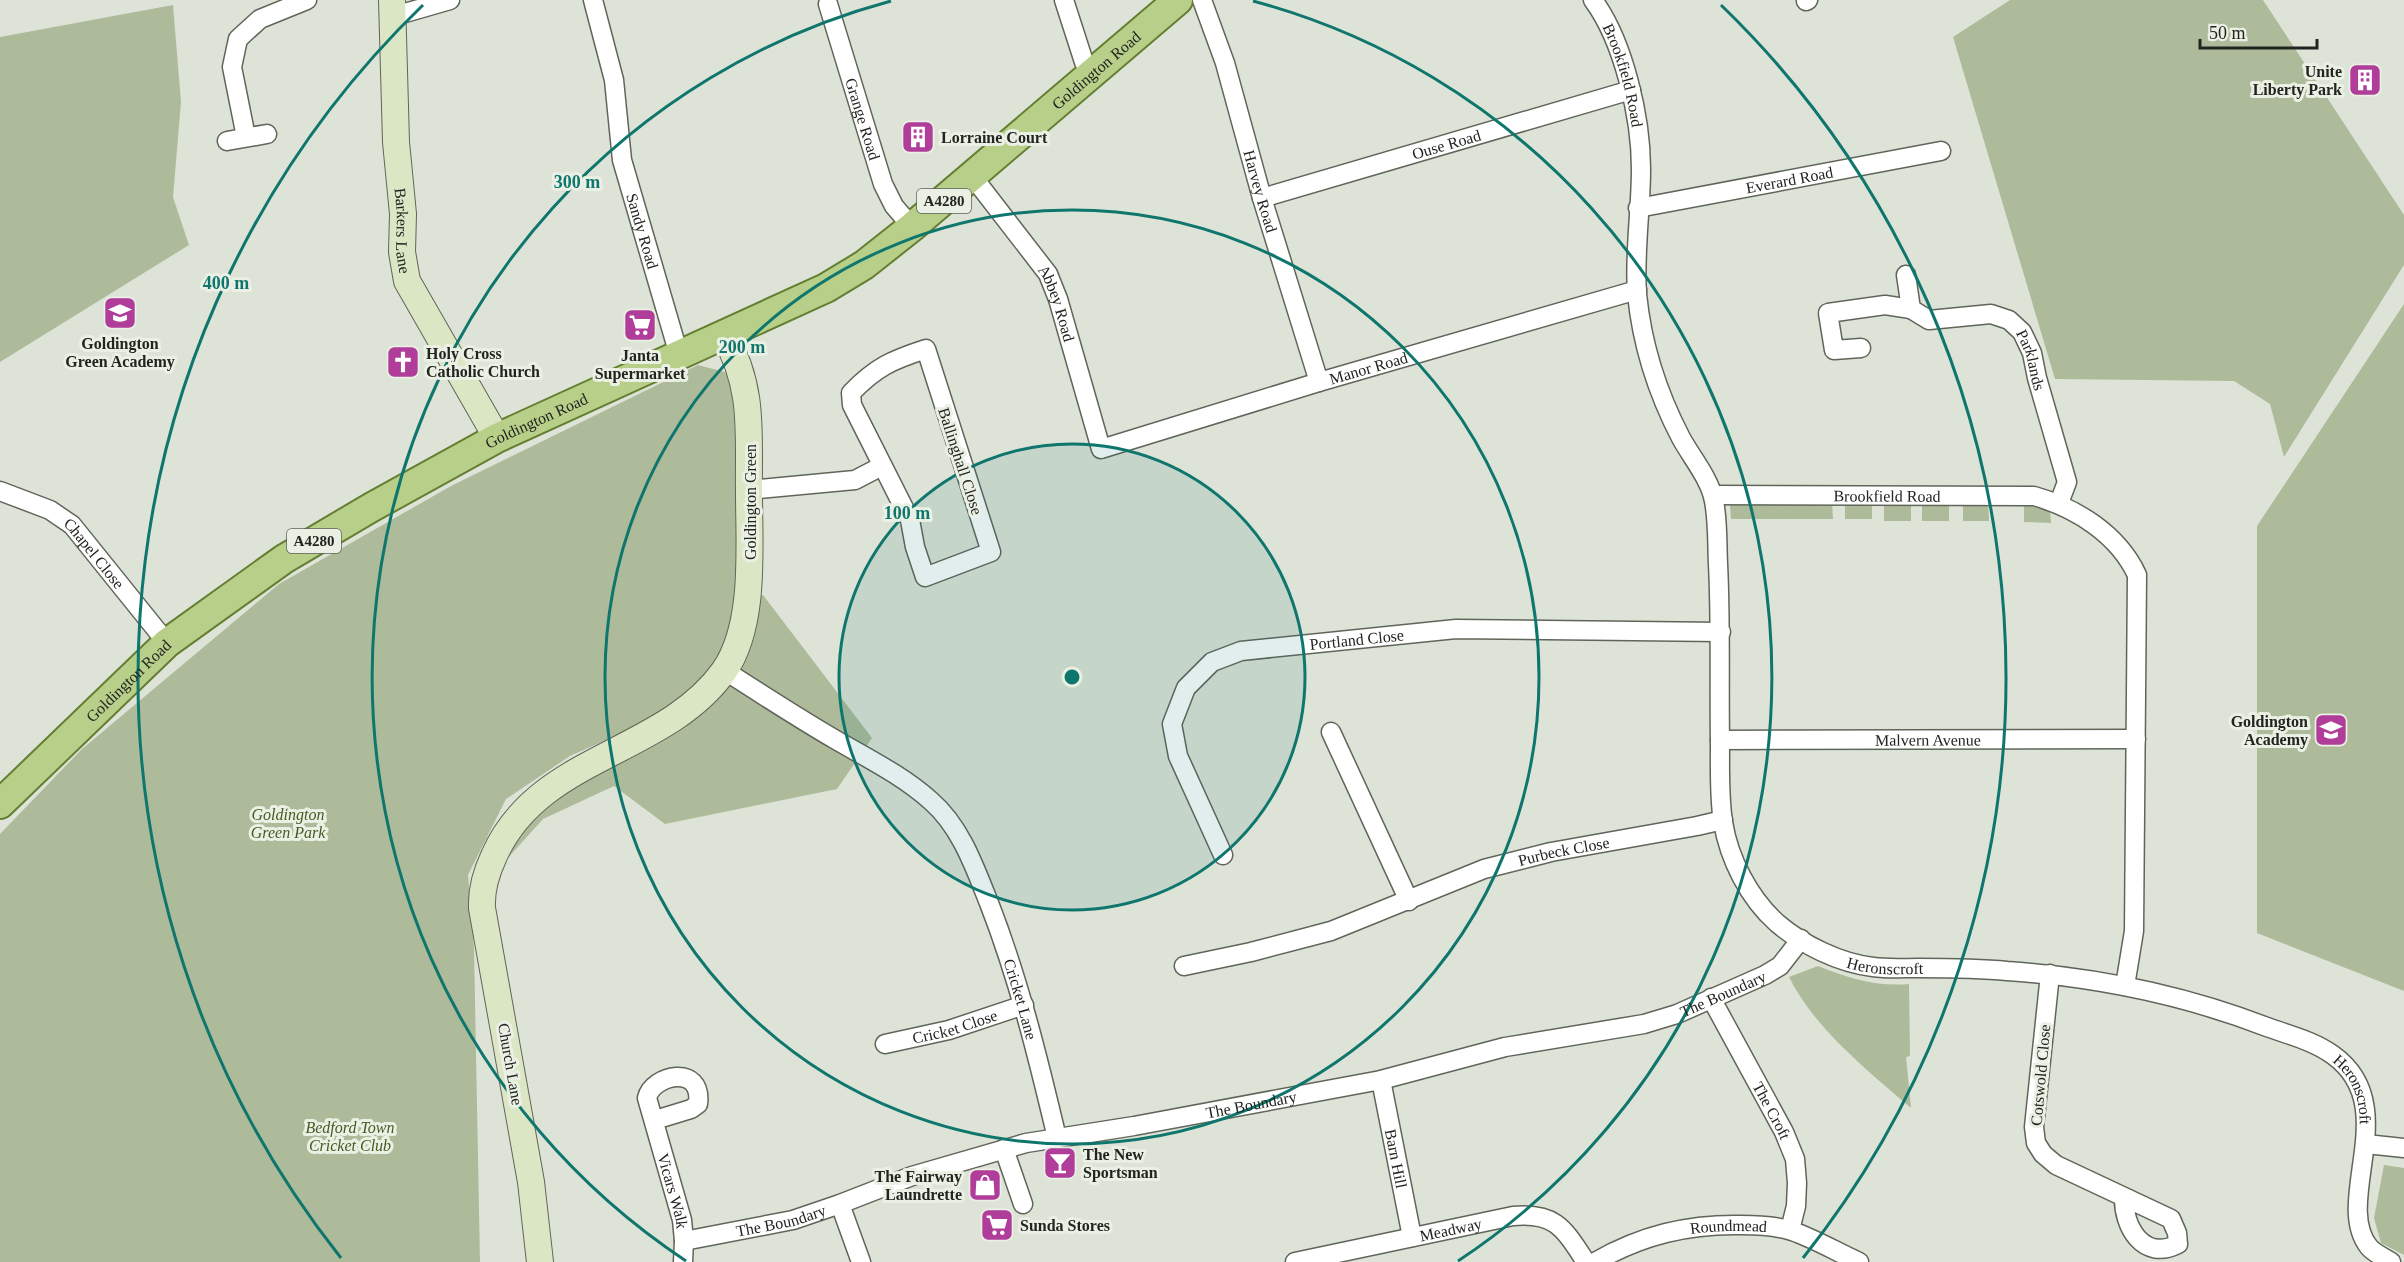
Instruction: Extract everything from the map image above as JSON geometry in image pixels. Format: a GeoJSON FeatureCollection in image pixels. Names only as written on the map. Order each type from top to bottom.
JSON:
{"type":"FeatureCollection","features":[{"type":"Feature","properties":{"kind":"main road","name":"Goldington Road"},"geometry":{"type":"LineString","coordinates":[[0,804],[50,753],[167,643],[284,559],[497,438],[826,288],[864,265],[973,177],[1178,0]]}},
{"type":"Feature","properties":{"kind":"street"},"geometry":{"type":"LineString","coordinates":[[246,137],[232,68],[238,39],[260,19],[307,0]]}},
{"type":"Feature","properties":{"kind":"street"},"geometry":{"type":"LineString","coordinates":[[392,9],[450,0]]}},
{"type":"Feature","properties":{"kind":"street","name":"Sandy Road"},"geometry":{"type":"LineString","coordinates":[[592,0],[614,80],[622,160],[679,356]]}},
{"type":"Feature","properties":{"kind":"street"},"geometry":{"type":"LineString","coordinates":[[1064,0],[1084,62],[1093,74]]}},
{"type":"Feature","properties":{"kind":"street","name":"Harvey Road"},"geometry":{"type":"LineString","coordinates":[[1202,0],[1225,63],[1262,198],[1319,382]]}},
{"type":"Feature","properties":{"kind":"street","name":"Brookfield Road"},"geometry":{"type":"LineString","coordinates":[[1593,0],[1619,52],[1640,130],[1641,173],[1638,208],[1637,290],[1642,332],[1663,402],[1713,495],[2034,496],[2059,503],[2115,542],[2129,557],[2137,575],[2136,740],[2134,931],[2125,986]]}},
{"type":"Feature","properties":{"kind":"street","name":"Grange Road"},"geometry":{"type":"LineString","coordinates":[[828,4],[882,184],[894,206],[912,227]]}},
{"type":"Feature","properties":{"kind":"street","name":"Barkers Lane"},"geometry":{"type":"LineString","coordinates":[[392,9],[396,142],[403,214],[402,252],[407,281],[497,438]]}},
{"type":"Feature","properties":{"kind":"street","name":"Ouse Road"},"geometry":{"type":"LineString","coordinates":[[1262,198],[1631,90]]}},
{"type":"Feature","properties":{"kind":"street"},"geometry":{"type":"LineString","coordinates":[[227,141],[267,134]]}},
{"type":"Feature","properties":{"kind":"street","name":"Everard Road"},"geometry":{"type":"LineString","coordinates":[[1638,208],[1941,151]]}},
{"type":"Feature","properties":{"kind":"street","name":"Abbey Road"},"geometry":{"type":"LineString","coordinates":[[973,177],[1048,274],[1058,299],[1101,448]]}},
{"type":"Feature","properties":{"kind":"street"},"geometry":{"type":"LineString","coordinates":[[1906,275],[1911,309]]}},
{"type":"Feature","properties":{"kind":"street","name":"Manor Road"},"geometry":{"type":"LineString","coordinates":[[1101,448],[1637,290]]}},
{"type":"Feature","properties":{"kind":"street","name":"Parklands"},"geometry":{"type":"LineString","coordinates":[[1862,348],[1834,350],[1828,313],[1885,305],[1911,309],[1929,320],[1991,314],[2009,320],[2022,332],[2032,353],[2067,482],[2059,503]]}},
{"type":"Feature","properties":{"kind":"street","name":"Goldington Green"},"geometry":{"type":"LineString","coordinates":[[488,868],[502,837],[527,806],[560,780],[669,720],[699,699],[724,670],[738,640],[748,605],[750,427],[747,391],[736,356],[724,334]]}},
{"type":"Feature","properties":{"kind":"street","name":"Ballinghall Close"},"geometry":{"type":"LineString","coordinates":[[926,349],[991,552],[925,577],[915,547],[910,520],[882,466],[852,405],[851,393],[871,373],[897,358],[926,349]]}},
{"type":"Feature","properties":{"kind":"street"},"geometry":{"type":"LineString","coordinates":[[749,490],[855,480],[882,466]]}},
{"type":"Feature","properties":{"kind":"street","name":"Chapel Close"},"geometry":{"type":"LineString","coordinates":[[0,491],[50,510],[72,525],[167,643]]}},
{"type":"Feature","properties":{"kind":"street","name":"Heronscroft"},"geometry":{"type":"LineString","coordinates":[[1713,495],[1721,632],[1720,740],[1723,820],[1728,846],[1756,900],[1777,922],[1801,939],[1819,950],[1844,960],[1874,968],[1971,968],[2050,974],[2125,986],[2222,1010],[2311,1043],[2335,1056],[2353,1075],[2362,1096],[2366,1114],[2366,1144],[2358,1213],[2361,1232],[2370,1249],[2391,1262]]}},
{"type":"Feature","properties":{"kind":"street","name":"Portland Close"},"geometry":{"type":"LineString","coordinates":[[1223,855],[1178,756],[1172,724],[1186,688],[1212,662],[1241,651],[1456,628],[1721,632]]}},
{"type":"Feature","properties":{"kind":"street","name":"Cricket Lane"},"geometry":{"type":"LineString","coordinates":[[724,670],[782,708],[908,782],[934,803],[957,833],[973,863],[1008,952],[1024,1005],[1057,1138]]}},
{"type":"Feature","properties":{"kind":"street"},"geometry":{"type":"LineString","coordinates":[[1331,732],[1409,901]]}},
{"type":"Feature","properties":{"kind":"street","name":"Malvern Avenue"},"geometry":{"type":"LineString","coordinates":[[1720,740],[2136,740]]}},
{"type":"Feature","properties":{"kind":"street","name":"Purbeck Close"},"geometry":{"type":"LineString","coordinates":[[1184,966],[1251,952],[1331,931],[1484,869],[1551,852],[1723,820]]}},
{"type":"Feature","properties":{"kind":"street","name":"Church Lane"},"geometry":{"type":"LineString","coordinates":[[488,868],[481,892],[482,908],[525,1149],[540,1262]]}},
{"type":"Feature","properties":{"kind":"street","name":"The Boundary"},"geometry":{"type":"LineString","coordinates":[[684,1241],[793,1220],[912,1176],[1004,1149],[1380,1080],[1505,1047],[1644,1024],[1677,1014],[1765,975],[1780,966],[1801,939]]}},
{"type":"Feature","properties":{"kind":"street","name":"Cotswold Close"},"geometry":{"type":"LineString","coordinates":[[2050,974],[2034,1127],[2036,1143],[2043,1154],[2056,1164],[2124,1197]]}},
{"type":"Feature","properties":{"kind":"street","name":"The Croft"},"geometry":{"type":"LineString","coordinates":[[1711,998],[1784,1132],[1795,1159],[1796,1206],[1790,1230]]}},
{"type":"Feature","properties":{"kind":"street","name":"Cricket Close"},"geometry":{"type":"LineString","coordinates":[[885,1044],[949,1030],[1024,1005]]}},
{"type":"Feature","properties":{"kind":"street","name":"Barn Hill"},"geometry":{"type":"LineString","coordinates":[[1380,1080],[1412,1237]]}},
{"type":"Feature","properties":{"kind":"street","name":"Vicars Walk"},"geometry":{"type":"LineString","coordinates":[[655,1120],[682,1220],[683,1262]]}},
{"type":"Feature","properties":{"kind":"street","name":"Heronscroft"},"geometry":{"type":"LineString","coordinates":[[2366,1144],[2404,1148]]}},
{"type":"Feature","properties":{"kind":"street"},"geometry":{"type":"LineString","coordinates":[[1004,1149],[1023,1204]]}},
{"type":"Feature","properties":{"kind":"street"},"geometry":{"type":"LineString","coordinates":[[840,1204],[861,1262]]}},
{"type":"Feature","properties":{"kind":"street","name":"Meadway"},"geometry":{"type":"LineString","coordinates":[[1295,1262],[1530,1214],[1545,1216],[1557,1224],[1586,1262]]}},
{"type":"Feature","properties":{"kind":"street","name":"Roundmead"},"geometry":{"type":"LineString","coordinates":[[1595,1262],[1638,1240],[1677,1229],[1718,1225],[1757,1225],[1790,1230],[1859,1262]]}},
{"type":"Feature","properties":{"kind":"green space"},"geometry":{"type":"Polygon","coordinates":[[[2010,0],[2263,0],[2404,215],[2404,265],[2284,457],[2270,404],[2234,381],[2055,379],[1953,37],[2010,0]]]}},
{"type":"Feature","properties":{"kind":"green space"},"geometry":{"type":"Polygon","coordinates":[[[173,5],[181,102],[173,197],[189,245],[0,362],[0,37],[173,5]]]}},
{"type":"Feature","properties":{"kind":"green space","name":"Goldington Academy"},"geometry":{"type":"Polygon","coordinates":[[[2404,304],[2404,991],[2257,933],[2257,526],[2404,304]]]}},
{"type":"Feature","properties":{"kind":"green space","name":"Goldington Green Park"},"geometry":{"type":"Polygon","coordinates":[[[698,365],[725,372],[732,389],[739,479],[737,606],[718,659],[688,694],[651,720],[570,756],[506,799],[468,875],[474,948],[480,1262],[0,1262],[0,834],[82,749],[279,584],[451,486],[698,365]]]}},
{"type":"Feature","properties":{"kind":"green space"},"geometry":{"type":"Polygon","coordinates":[[[1832,500],[1833,519],[1731,519],[1730,505],[1734,501],[1832,500]]]}},
{"type":"Feature","properties":{"kind":"green space"},"geometry":{"type":"Polygon","coordinates":[[[1845,500],[1872,500],[1872,519],[1845,519],[1845,500]]]}},
{"type":"Feature","properties":{"kind":"green space"},"geometry":{"type":"Polygon","coordinates":[[[1922,500],[1949,501],[1949,521],[1922,521],[1922,500]]]}},
{"type":"Feature","properties":{"kind":"green space"},"geometry":{"type":"Polygon","coordinates":[[[1884,501],[1911,501],[1911,521],[1884,521],[1884,501]]]}},
{"type":"Feature","properties":{"kind":"green space"},"geometry":{"type":"Polygon","coordinates":[[[1988,501],[1989,521],[1963,521],[1963,502],[1988,501]]]}},
{"type":"Feature","properties":{"kind":"green space"},"geometry":{"type":"Polygon","coordinates":[[[2024,501],[2050,506],[2051,523],[2024,522],[2024,501]]]}},
{"type":"Feature","properties":{"kind":"green space"},"geometry":{"type":"Polygon","coordinates":[[[763,595],[872,738],[837,789],[665,824],[614,786],[543,819],[495,872],[539,810],[689,719],[755,598],[763,595]]]}},
{"type":"Feature","properties":{"kind":"green space"},"geometry":{"type":"Polygon","coordinates":[[[1818,966],[1863,981],[1909,984],[1910,1056],[1906,1057],[1911,1108],[1843,1048],[1800,996],[1789,977],[1818,966]]]}},
{"type":"Feature","properties":{"kind":"green space"},"geometry":{"type":"Polygon","coordinates":[[[2384,1165],[2404,1168],[2404,1255],[2381,1243],[2374,1218],[2384,1165]]]}},
{"type":"Feature","properties":{"kind":"place","name":"Unite Liberty Park"},"geometry":{"type":"Point","coordinates":[2365,80]}},
{"type":"Feature","properties":{"kind":"place","name":"Lorraine Court"},"geometry":{"type":"Point","coordinates":[918,137]}},
{"type":"Feature","properties":{"kind":"place","name":"Goldington Green Academy"},"geometry":{"type":"Point","coordinates":[120,313]}},
{"type":"Feature","properties":{"kind":"place","name":"Janta Supermarket"},"geometry":{"type":"Point","coordinates":[640,325]}},
{"type":"Feature","properties":{"kind":"place","name":"Holy Cross Catholic Church"},"geometry":{"type":"Point","coordinates":[403,362]}},
{"type":"Feature","properties":{"kind":"place","name":"Goldington Academy"},"geometry":{"type":"Point","coordinates":[2331,730]}},
{"type":"Feature","properties":{"kind":"place","name":"The New Sportsman"},"geometry":{"type":"Point","coordinates":[1060,1163]}},
{"type":"Feature","properties":{"kind":"place","name":"The Fairway Laundrette"},"geometry":{"type":"Point","coordinates":[985,1185]}},
{"type":"Feature","properties":{"kind":"place","name":"Sunda Stores"},"geometry":{"type":"Point","coordinates":[997,1225]}},
{"type":"Feature","properties":{"kind":"park label","name":"Bedford Town Cricket Club"},"geometry":{"type":"Point","coordinates":[350,1136]}}]}
